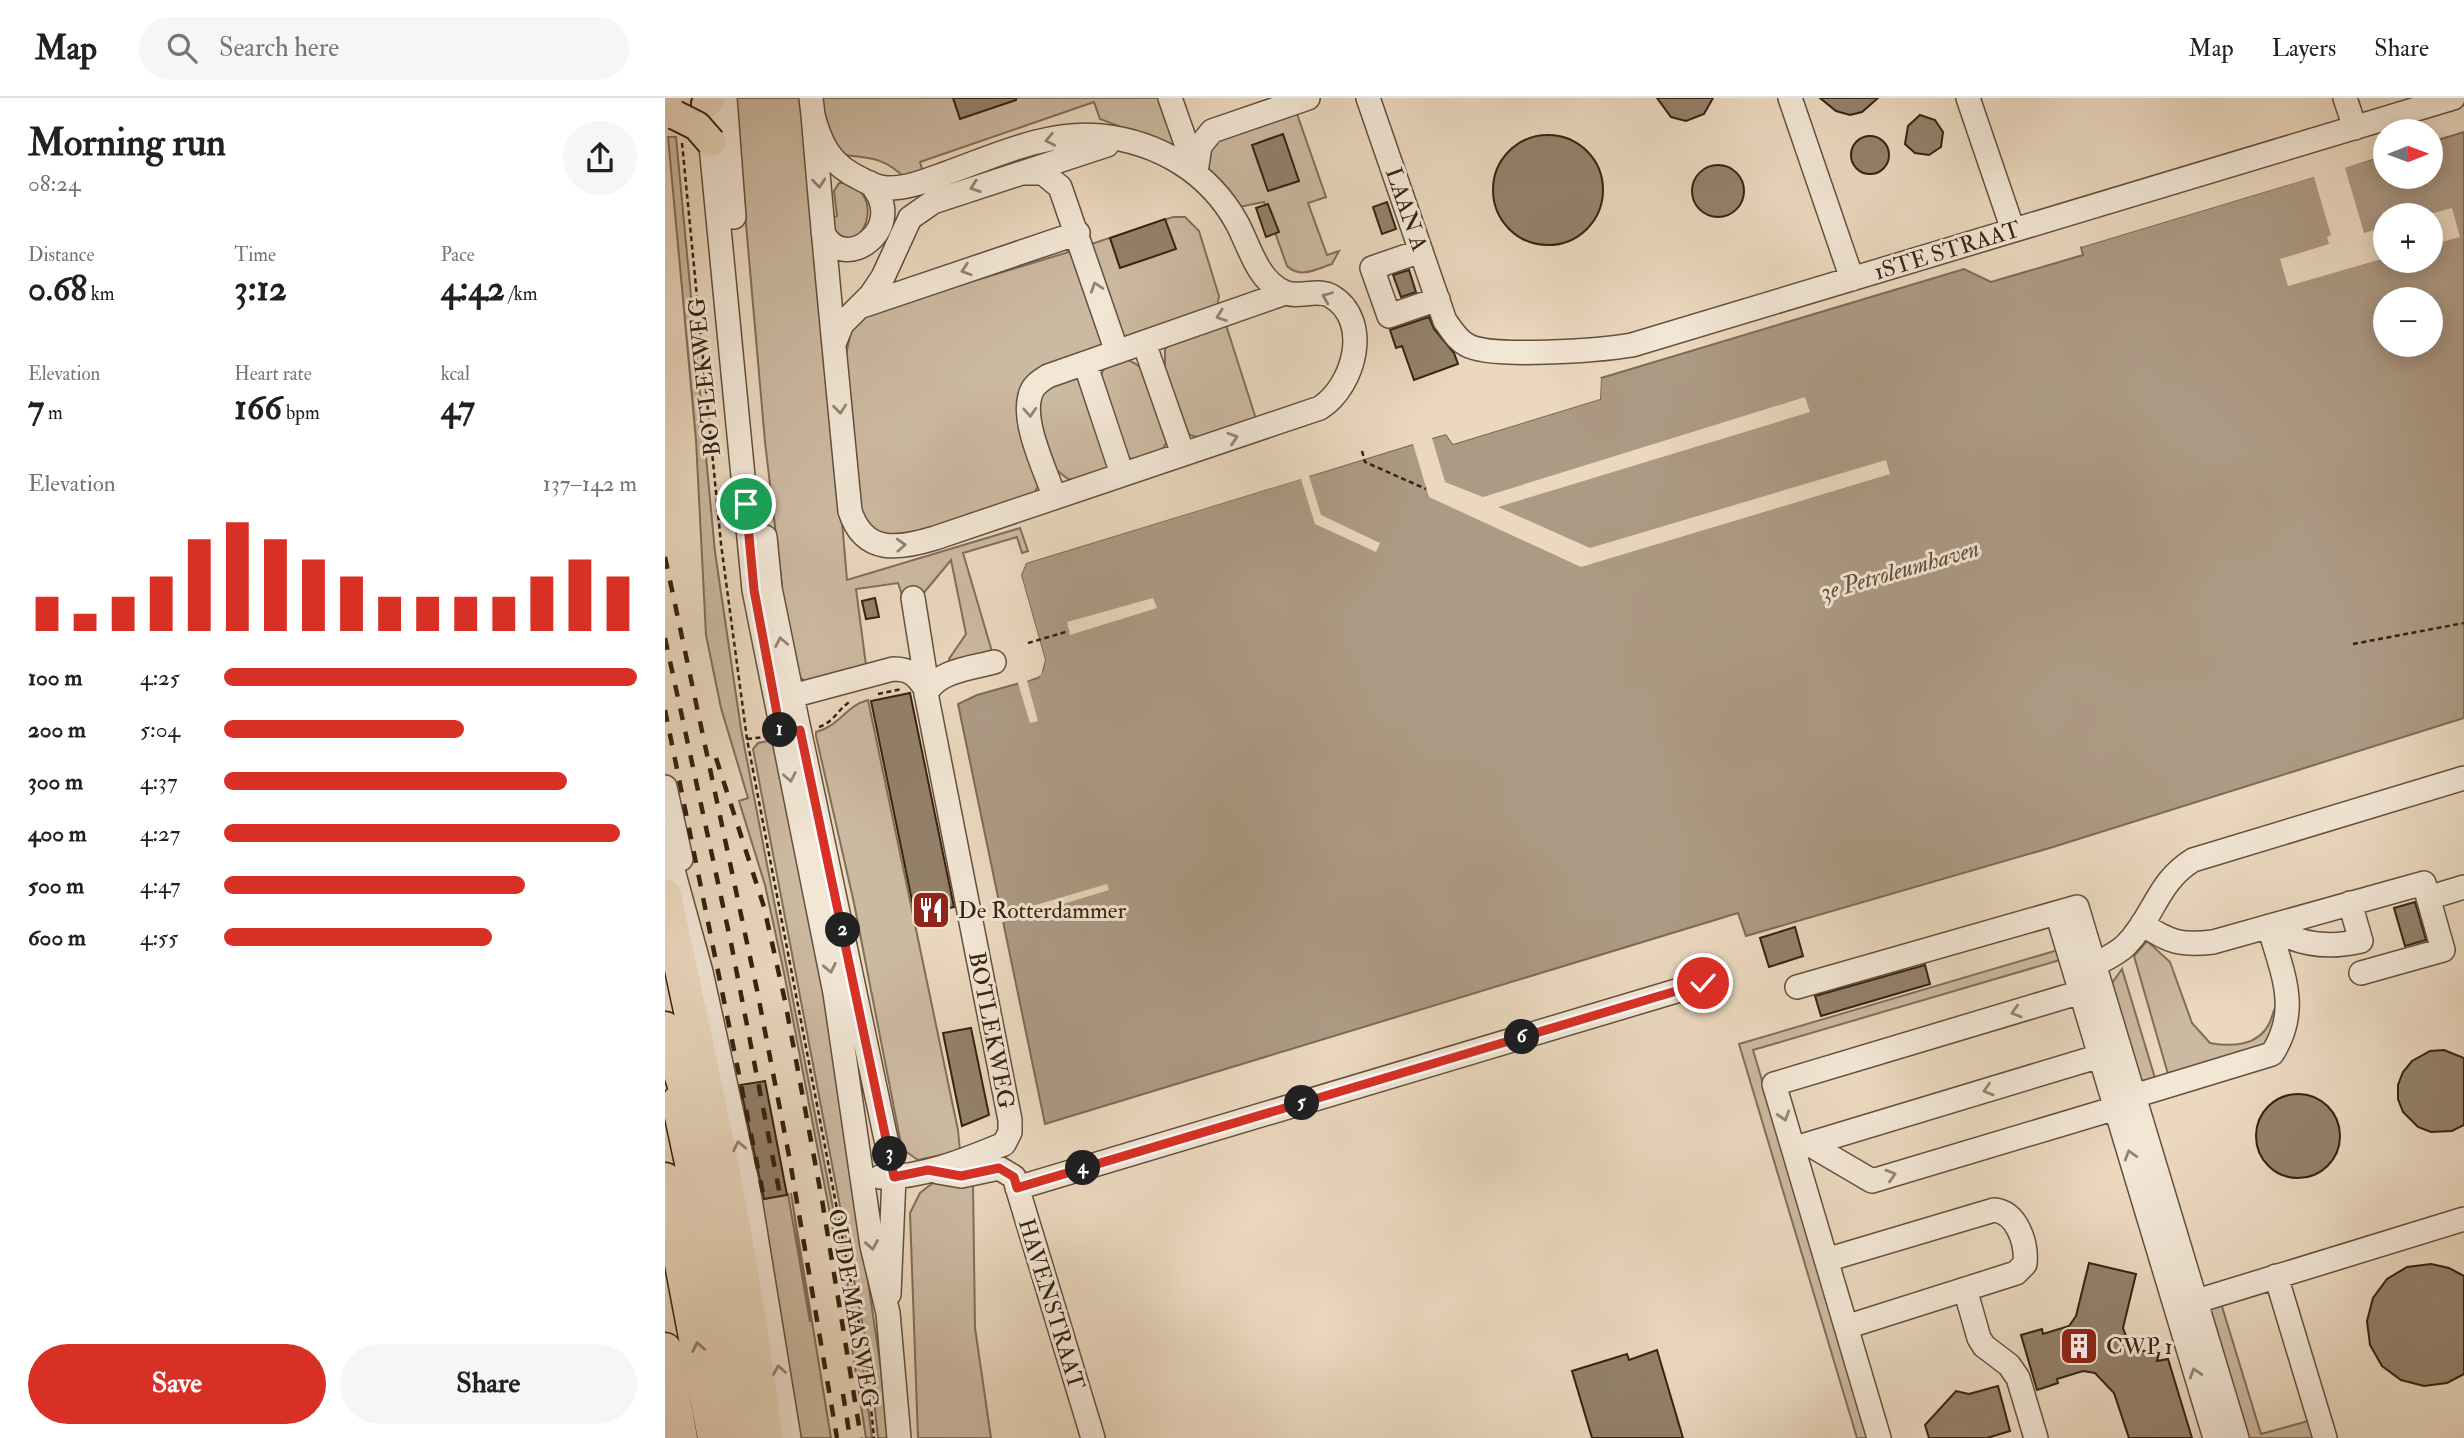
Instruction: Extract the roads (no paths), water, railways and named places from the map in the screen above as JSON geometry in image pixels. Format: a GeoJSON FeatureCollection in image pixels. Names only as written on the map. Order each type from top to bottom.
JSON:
{"type":"FeatureCollection","features":[{"type":"Feature","properties":{"kind":"highway"},"geometry":{"type":"LineString","coordinates":[[665,895],[729,1195],[756,1356],[764,1438]]}},
{"type":"Feature","properties":{"kind":"highway"},"geometry":{"type":"LineString","coordinates":[[665,1028],[711,1169],[764,1438]]}},
{"type":"Feature","properties":{"kind":"highway"},"geometry":{"type":"LineString","coordinates":[[665,1043],[711,1257],[737,1438]]}},
{"type":"Feature","properties":{"kind":"highway"},"geometry":{"type":"LineString","coordinates":[[665,1179],[714,1438]]}},
{"type":"Feature","properties":{"kind":"highway"},"geometry":{"type":"LineString","coordinates":[[665,1349],[681,1438]]}},
{"type":"Feature","properties":{"kind":"main road"},"geometry":{"type":"LineString","coordinates":[[674,123],[712,100]]}},
{"type":"Feature","properties":{"kind":"main road"},"geometry":{"type":"LineString","coordinates":[[674,123],[697,125],[711,142]]}},
{"type":"Feature","properties":{"kind":"street"},"geometry":{"type":"LineString","coordinates":[[1170,98],[1196,172]]}},
{"type":"Feature","properties":{"kind":"street"},"geometry":{"type":"LineString","coordinates":[[1196,172],[1200,146],[1212,131],[1308,98]]}},
{"type":"Feature","properties":{"kind":"street","name":"LAAN A"},"geometry":{"type":"LineString","coordinates":[[1368,98],[1445,321]]}},
{"type":"Feature","properties":{"kind":"street"},"geometry":{"type":"LineString","coordinates":[[1790,98],[1852,279]]}},
{"type":"Feature","properties":{"kind":"street"},"geometry":{"type":"LineString","coordinates":[[1968,98],[2013,230]]}},
{"type":"Feature","properties":{"kind":"street"},"geometry":{"type":"LineString","coordinates":[[2344,98],[2355,128]]}},
{"type":"Feature","properties":{"kind":"street","name":"1STE STRAAT"},"geometry":{"type":"LineString","coordinates":[[1445,321],[1467,345],[1495,352],[1619,347],[2453,98]]}},
{"type":"Feature","properties":{"kind":"street","name":"BOTLEKWEG"},"geometry":{"type":"LineString","coordinates":[[712,100],[711,142],[762,589],[791,733],[894,1177],[973,1157],[1004,1144],[1010,1132],[1010,1120],[925,689]]}},
{"type":"Feature","properties":{"kind":"street","name":"BOTLEKWEG"},"geometry":{"type":"LineString","coordinates":[[712,100],[751,416],[762,589],[792,696],[791,733],[863,1177]]}},
{"type":"Feature","properties":{"kind":"street"},"geometry":{"type":"LineString","coordinates":[[812,106],[821,144],[832,160],[848,173],[885,188],[910,186],[1027,145],[1063,138],[1098,135],[1134,141],[1176,159],[1196,172],[1237,223],[1252,259],[1271,282],[1285,293]]}},
{"type":"Feature","properties":{"kind":"street"},"geometry":{"type":"LineString","coordinates":[[812,106],[850,511],[854,523],[870,540],[892,547],[913,545],[1320,408],[1333,400],[1343,387],[1354,356],[1355,341],[1347,316],[1338,301],[1318,292],[1285,293],[1048,376],[1038,382],[1030,393],[1029,420],[1054,496]]}},
{"type":"Feature","properties":{"kind":"street"},"geometry":{"type":"LineString","coordinates":[[834,346],[842,324],[877,286],[906,225],[919,209],[1099,146],[1134,141]]}},
{"type":"Feature","properties":{"kind":"street"},"geometry":{"type":"LineString","coordinates":[[1016,174],[1031,172],[1052,178],[1060,187],[1117,352]]}},
{"type":"Feature","properties":{"kind":"street"},"geometry":{"type":"LineString","coordinates":[[823,232],[831,244],[842,249],[869,243],[877,235],[882,204],[870,183]]}},
{"type":"Feature","properties":{"kind":"street"},"geometry":{"type":"LineString","coordinates":[[859,306],[1078,233]]}},
{"type":"Feature","properties":{"kind":"street"},"geometry":{"type":"LineString","coordinates":[[1421,251],[1372,268],[1376,280],[1389,316],[1438,299]]}},
{"type":"Feature","properties":{"kind":"street"},"geometry":{"type":"LineString","coordinates":[[1144,343],[1183,454]]}},
{"type":"Feature","properties":{"kind":"street"},"geometry":{"type":"LineString","coordinates":[[1086,363],[1122,474]]}},
{"type":"Feature","properties":{"kind":"street"},"geometry":{"type":"LineString","coordinates":[[913,598],[923,657],[925,689]]}},
{"type":"Feature","properties":{"kind":"street"},"geometry":{"type":"LineString","coordinates":[[925,689],[947,676],[994,662]]}},
{"type":"Feature","properties":{"kind":"street"},"geometry":{"type":"LineString","coordinates":[[792,696],[893,669],[906,669],[918,676],[925,689]]}},
{"type":"Feature","properties":{"kind":"street"},"geometry":{"type":"LineString","coordinates":[[2094,965],[2121,949],[2142,925],[2167,881],[2177,869],[2193,860],[2464,778]]}},
{"type":"Feature","properties":{"kind":"street"},"geometry":{"type":"LineString","coordinates":[[665,787],[718,1049]]}},
{"type":"Feature","properties":{"kind":"street"},"geometry":{"type":"LineString","coordinates":[[665,841],[686,911],[748,1187],[789,1438]]}},
{"type":"Feature","properties":{"kind":"street"},"geometry":{"type":"LineString","coordinates":[[2142,925],[2172,942],[2189,945],[2213,942],[2424,883],[2443,950],[2361,972]]}},
{"type":"Feature","properties":{"kind":"street"},"geometry":{"type":"LineString","coordinates":[[2428,898],[2464,887]]}},
{"type":"Feature","properties":{"kind":"street"},"geometry":{"type":"LineString","coordinates":[[2269,926],[2309,944],[2330,946],[2361,941],[2350,903]]}},
{"type":"Feature","properties":{"kind":"street"},"geometry":{"type":"LineString","coordinates":[[1797,987],[2077,907],[2094,965],[2125,1102],[2215,1438]]}},
{"type":"Feature","properties":{"kind":"street"},"geometry":{"type":"LineString","coordinates":[[2057,913],[2100,1056],[2125,1102],[2197,1301],[2237,1438]]}},
{"type":"Feature","properties":{"kind":"street"},"geometry":{"type":"LineString","coordinates":[[1801,1147],[1872,1181],[2272,1054],[2282,1039],[2289,1005],[2269,926]]}},
{"type":"Feature","properties":{"kind":"street"},"geometry":{"type":"LineString","coordinates":[[1017,1188],[1703,983]]}},
{"type":"Feature","properties":{"kind":"street"},"geometry":{"type":"LineString","coordinates":[[1879,1438],[1826,1260],[1801,1147],[1774,1084],[2081,992]]}},
{"type":"Feature","properties":{"kind":"street"},"geometry":{"type":"LineString","coordinates":[[1801,1147],[2100,1056]]}},
{"type":"Feature","properties":{"kind":"street","name":"HAVENSTRAAT"},"geometry":{"type":"LineString","coordinates":[[928,1170],[961,1176],[999,1168],[1014,1177],[1093,1438]]}},
{"type":"Feature","properties":{"kind":"street"},"geometry":{"type":"LineString","coordinates":[[863,1177],[894,1177]]}},
{"type":"Feature","properties":{"kind":"street","name":"OUDE MAASWEG"},"geometry":{"type":"LineString","coordinates":[[863,1177],[872,1246],[888,1313],[899,1438]]}},
{"type":"Feature","properties":{"kind":"street","name":"OUDE MAASWEG"},"geometry":{"type":"LineString","coordinates":[[888,1313],[893,1248],[894,1177]]}},
{"type":"Feature","properties":{"kind":"street"},"geometry":{"type":"LineString","coordinates":[[1826,1260],[1994,1210],[2010,1214],[2026,1256],[2025,1264],[2016,1273],[1846,1327]]}},
{"type":"Feature","properties":{"kind":"street"},"geometry":{"type":"LineString","coordinates":[[2197,1301],[2464,1219]]}},
{"type":"Feature","properties":{"kind":"street"},"geometry":{"type":"LineString","coordinates":[[2276,1276],[2325,1438]]}},
{"type":"Feature","properties":{"kind":"street"},"geometry":{"type":"LineString","coordinates":[[1965,1289],[1979,1338],[1984,1346],[2009,1364],[2018,1378],[2036,1438]]}},
{"type":"Feature","properties":{"kind":"water","name":"3e Petroleumhaven"},"geometry":{"type":"Polygon","coordinates":[[[2464,132],[2464,718],[2053,847],[1746,936],[1738,913],[1045,1124],[958,704],[977,695],[1038,678],[1043,670],[1045,660],[1021,575],[1026,563],[1446,434],[1453,444],[1600,399],[1601,378],[1964,269],[1991,282],[2083,255],[2081,247],[2373,159],[2373,189],[2443,189],[2443,138],[2464,132]]]}},
{"type":"Feature","properties":{"kind":"railway"},"geometry":{"type":"LineString","coordinates":[[665,557],[757,990],[790,1161],[837,1438]]}},
{"type":"Feature","properties":{"kind":"railway"},"geometry":{"type":"LineString","coordinates":[[665,638],[731,943],[780,1195]]}},
{"type":"Feature","properties":{"kind":"railway"},"geometry":{"type":"LineString","coordinates":[[665,710],[764,1198]]}},
{"type":"Feature","properties":{"kind":"railway"},"geometry":{"type":"LineString","coordinates":[[716,758],[764,907],[785,1001],[822,1200],[861,1438]]}},
{"type":"Feature","properties":{"kind":"railway"},"geometry":{"type":"LineString","coordinates":[[843,1394],[850,1438]]}},
{"type":"Feature","properties":{"kind":"place","name":"De Rotterdammer"},"geometry":{"type":"Point","coordinates":[931,910]}},
{"type":"Feature","properties":{"kind":"place","name":"CWP 1"},"geometry":{"type":"Point","coordinates":[2079,1346]}}]}
